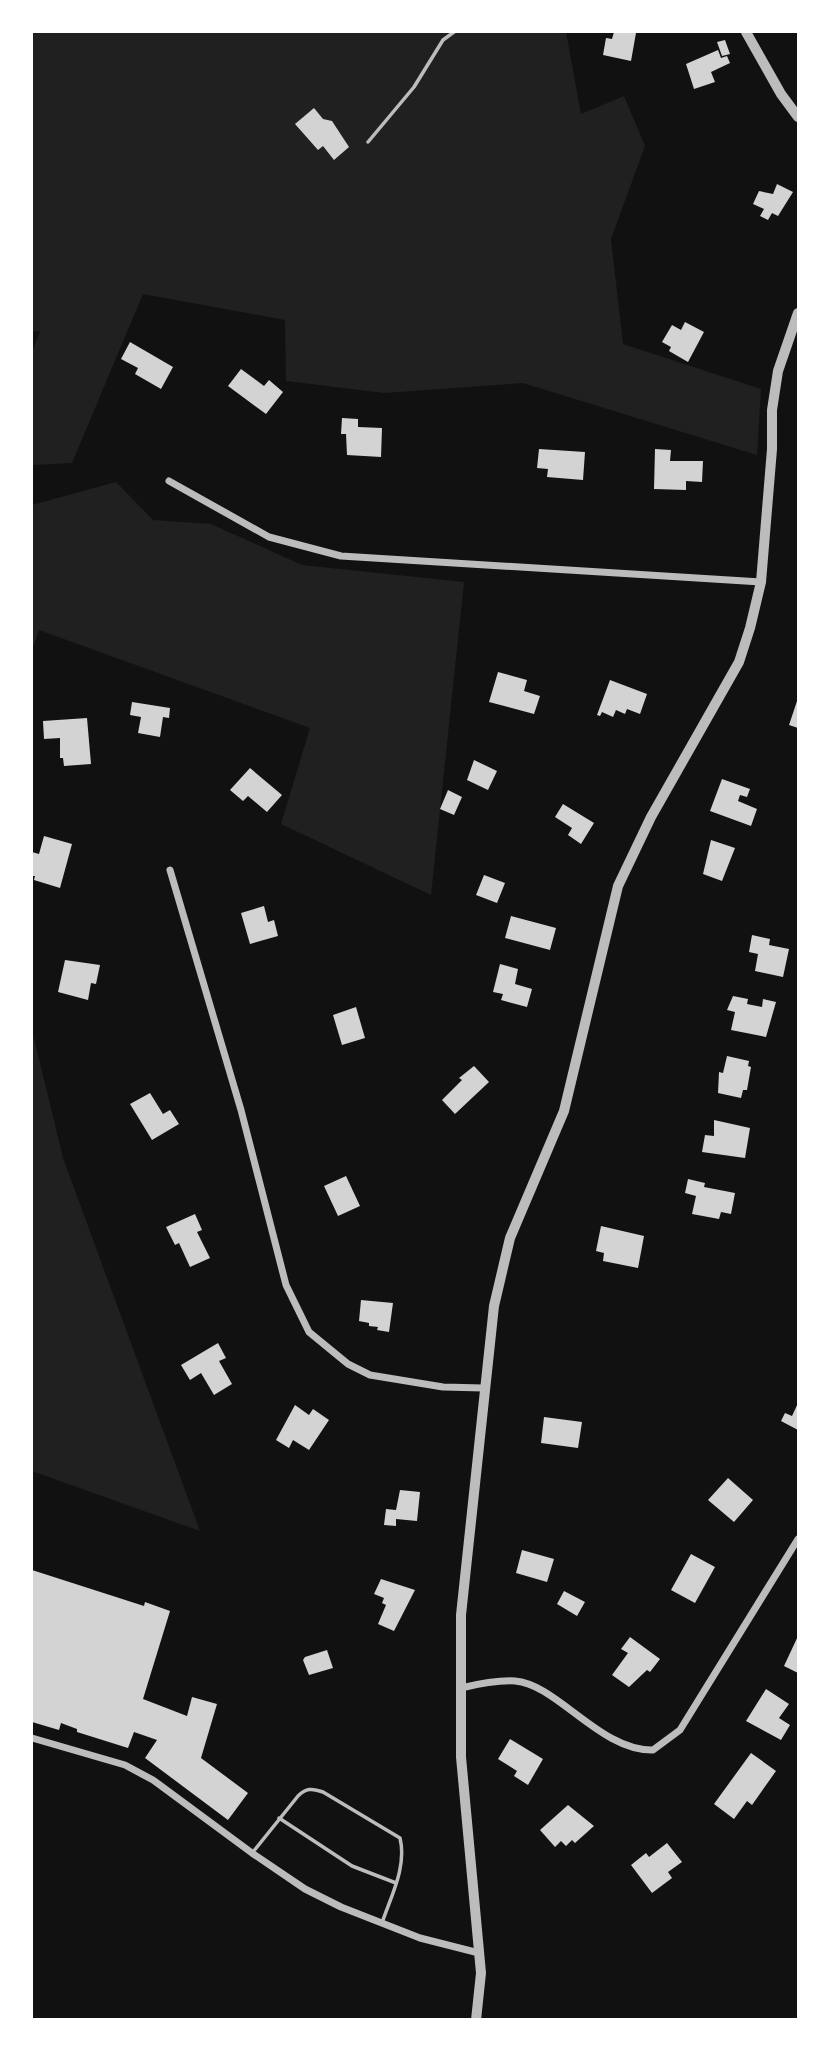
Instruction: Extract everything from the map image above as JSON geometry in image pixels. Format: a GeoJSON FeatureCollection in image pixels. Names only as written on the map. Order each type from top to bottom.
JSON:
{"type":"FeatureCollection","features":[{"type":"Feature","properties":{"kind":"street"},"geometry":{"type":"LineString","coordinates":[[746,32],[781,94],[799,117]]}},
{"type":"Feature","properties":{"kind":"street"},"geometry":{"type":"LineString","coordinates":[[476,2020],[480,1954],[461,1756],[461,1615],[483,1388],[494,1306],[510,1238],[564,1111],[618,886],[651,817],[739,662],[761,582],[772,449],[772,410],[778,371],[799,313]]}},
{"type":"Feature","properties":{"kind":"street"},"geometry":{"type":"LineString","coordinates":[[169,481],[269,537],[341,556],[761,582]]}},
{"type":"Feature","properties":{"kind":"street"},"geometry":{"type":"LineString","coordinates":[[170,870],[239,1104],[286,1285],[309,1332],[348,1364],[370,1375],[443,1387],[483,1388]]}},
{"type":"Feature","properties":{"kind":"street"},"geometry":{"type":"LineString","coordinates":[[461,1688],[516,1681],[553,1699],[620,1742],[653,1750],[668,1742],[680,1730],[799,1539]]}},
{"type":"Feature","properties":{"kind":"street"},"geometry":{"type":"LineString","coordinates":[[32,1738],[125,1765],[153,1780],[305,1889],[420,1938],[480,1954]]}},
{"type":"Feature","properties":{"kind":"lane"},"geometry":{"type":"LineString","coordinates":[[368,142],[414,86],[443,40],[454,32]]}},
{"type":"Feature","properties":{"kind":"lane"},"geometry":{"type":"LineString","coordinates":[[252,1853],[304,1790],[323,1792],[400,1838],[403,1852],[382,1923]]}},
{"type":"Feature","properties":{"kind":"lane"},"geometry":{"type":"LineString","coordinates":[[279,1818],[352,1866],[396,1883]]}},
{"type":"Feature","properties":{"kind":"shaded area"},"geometry":{"type":"Polygon","coordinates":[[[32,32],[566,32],[581,114],[624,96],[645,146],[611,239],[623,344],[761,389],[757,455],[523,383],[384,393],[286,381],[285,320],[143,294],[72,463],[32,465],[32,352],[40,331],[32,331],[32,32]]]}},
{"type":"Feature","properties":{"kind":"shaded area"},"geometry":{"type":"Polygon","coordinates":[[[116,482],[153,520],[211,524],[302,565],[464,582],[431,895],[281,824],[310,728],[39,630],[32,650],[32,505],[116,482]]]}},
{"type":"Feature","properties":{"kind":"shaded area"},"geometry":{"type":"Polygon","coordinates":[[[32,1030],[63,1158],[200,1531],[32,1471],[32,1030]]]}},
{"type":"Feature","properties":{"kind":"building"},"geometry":{"type":"Polygon","coordinates":[[[614,32],[636,33],[631,61],[603,55],[606,38],[612,39],[614,32]]]}},
{"type":"Feature","properties":{"kind":"building"},"geometry":{"type":"Polygon","coordinates":[[[725,40],[730,54],[722,56],[717,42],[725,40]]]}},
{"type":"Feature","properties":{"kind":"building"},"geometry":{"type":"Polygon","coordinates":[[[718,50],[721,58],[727,56],[730,63],[711,72],[715,82],[694,89],[686,64],[718,50]]]}},
{"type":"Feature","properties":{"kind":"building"},"geometry":{"type":"Polygon","coordinates":[[[314,108],[323,119],[332,121],[349,147],[334,160],[323,146],[318,150],[295,124],[314,108]]]}},
{"type":"Feature","properties":{"kind":"building"},"geometry":{"type":"Polygon","coordinates":[[[777,184],[793,192],[778,216],[772,213],[768,220],[760,216],[764,209],[753,204],[759,191],[773,194],[777,184]]]}},
{"type":"Feature","properties":{"kind":"building"},"geometry":{"type":"Polygon","coordinates":[[[685,322],[704,332],[688,362],[669,351],[671,347],[662,342],[672,325],[681,330],[685,322]]]}},
{"type":"Feature","properties":{"kind":"building"},"geometry":{"type":"Polygon","coordinates":[[[130,342],[173,367],[161,389],[135,374],[138,368],[121,359],[130,342]]]}},
{"type":"Feature","properties":{"kind":"building"},"geometry":{"type":"Polygon","coordinates":[[[241,369],[264,386],[269,380],[283,392],[266,414],[228,386],[241,369]]]}},
{"type":"Feature","properties":{"kind":"building"},"geometry":{"type":"Polygon","coordinates":[[[342,418],[358,419],[358,427],[382,428],[381,457],[347,455],[346,434],[341,434],[342,418]]]}},
{"type":"Feature","properties":{"kind":"building"},"geometry":{"type":"Polygon","coordinates":[[[539,449],[585,452],[583,480],[547,477],[548,469],[537,468],[539,449]]]}},
{"type":"Feature","properties":{"kind":"building"},"geometry":{"type":"Polygon","coordinates":[[[655,449],[671,450],[670,461],[703,461],[702,482],[686,481],[686,490],[654,489],[655,449]]]}},
{"type":"Feature","properties":{"kind":"building"},"geometry":{"type":"Polygon","coordinates":[[[498,672],[527,680],[524,691],[540,696],[534,714],[489,702],[498,672]]]}},
{"type":"Feature","properties":{"kind":"building"},"geometry":{"type":"Polygon","coordinates":[[[610,680],[647,694],[640,714],[627,709],[625,714],[616,710],[613,717],[602,712],[600,716],[597,715],[610,680]]]}},
{"type":"Feature","properties":{"kind":"building"},"geometry":{"type":"Polygon","coordinates":[[[798,698],[798,728],[789,725],[798,698]]]}},
{"type":"Feature","properties":{"kind":"building"},"geometry":{"type":"Polygon","coordinates":[[[132,702],[170,708],[169,718],[163,717],[160,737],[138,733],[141,717],[130,715],[132,702]]]}},
{"type":"Feature","properties":{"kind":"building"},"geometry":{"type":"Polygon","coordinates":[[[87,718],[91,764],[64,766],[63,758],[60,758],[60,738],[44,739],[43,721],[87,718]]]}},
{"type":"Feature","properties":{"kind":"building"},"geometry":{"type":"Polygon","coordinates":[[[474,760],[497,771],[488,790],[467,780],[474,760]]]}},
{"type":"Feature","properties":{"kind":"building"},"geometry":{"type":"Polygon","coordinates":[[[250,768],[282,795],[267,812],[248,796],[243,801],[230,790],[250,768]]]}},
{"type":"Feature","properties":{"kind":"building"},"geometry":{"type":"Polygon","coordinates":[[[722,779],[750,789],[747,797],[740,795],[738,801],[757,809],[751,826],[710,811],[722,779]]]}},
{"type":"Feature","properties":{"kind":"building"},"geometry":{"type":"Polygon","coordinates":[[[448,790],[462,797],[454,815],[440,809],[448,790]]]}},
{"type":"Feature","properties":{"kind":"building"},"geometry":{"type":"Polygon","coordinates":[[[563,804],[594,823],[581,844],[568,835],[572,828],[555,817],[563,804]]]}},
{"type":"Feature","properties":{"kind":"building"},"geometry":{"type":"Polygon","coordinates":[[[44,836],[72,844],[60,888],[34,880],[35,876],[32,876],[32,852],[39,854],[44,836]]]}},
{"type":"Feature","properties":{"kind":"building"},"geometry":{"type":"Polygon","coordinates":[[[711,840],[735,848],[722,881],[703,874],[711,840]]]}},
{"type":"Feature","properties":{"kind":"building"},"geometry":{"type":"Polygon","coordinates":[[[484,875],[505,883],[497,903],[476,895],[484,875]]]}},
{"type":"Feature","properties":{"kind":"building"},"geometry":{"type":"Polygon","coordinates":[[[264,906],[268,922],[274,920],[278,936],[250,944],[241,913],[264,906]]]}},
{"type":"Feature","properties":{"kind":"building"},"geometry":{"type":"Polygon","coordinates":[[[511,916],[556,928],[550,950],[505,938],[511,916]]]}},
{"type":"Feature","properties":{"kind":"building"},"geometry":{"type":"Polygon","coordinates":[[[752,935],[770,939],[769,945],[789,949],[783,977],[755,971],[758,954],[749,952],[752,935]]]}},
{"type":"Feature","properties":{"kind":"building"},"geometry":{"type":"Polygon","coordinates":[[[65,960],[100,965],[96,984],[91,983],[88,1000],[58,992],[65,960]]]}},
{"type":"Feature","properties":{"kind":"building"},"geometry":{"type":"Polygon","coordinates":[[[500,964],[518,969],[515,984],[532,989],[527,1007],[501,1000],[503,994],[493,992],[500,964]]]}},
{"type":"Feature","properties":{"kind":"building"},"geometry":{"type":"Polygon","coordinates":[[[733,996],[748,999],[747,1004],[762,1007],[763,999],[776,1002],[766,1037],[731,1030],[735,1012],[727,1010],[733,996]]]}},
{"type":"Feature","properties":{"kind":"building"},"geometry":{"type":"Polygon","coordinates":[[[356,1007],[365,1038],[342,1045],[333,1015],[356,1007]]]}},
{"type":"Feature","properties":{"kind":"building"},"geometry":{"type":"Polygon","coordinates":[[[727,1056],[749,1061],[748,1066],[751,1067],[747,1090],[743,1090],[741,1098],[718,1093],[719,1072],[723,1073],[727,1056]]]}},
{"type":"Feature","properties":{"kind":"building"},"geometry":{"type":"Polygon","coordinates":[[[474,1066],[489,1082],[455,1114],[442,1100],[462,1080],[459,1078],[474,1066]]]}},
{"type":"Feature","properties":{"kind":"building"},"geometry":{"type":"Polygon","coordinates":[[[150,1093],[163,1114],[170,1110],[179,1124],[152,1140],[130,1104],[150,1093]]]}},
{"type":"Feature","properties":{"kind":"building"},"geometry":{"type":"Polygon","coordinates":[[[714,1120],[750,1128],[745,1158],[702,1152],[705,1135],[714,1136],[714,1120]]]}},
{"type":"Feature","properties":{"kind":"building"},"geometry":{"type":"Polygon","coordinates":[[[346,1176],[360,1206],[338,1216],[324,1186],[346,1176]]]}},
{"type":"Feature","properties":{"kind":"building"},"geometry":{"type":"Polygon","coordinates":[[[688,1179],[705,1183],[704,1187],[735,1193],[731,1214],[721,1212],[719,1219],[692,1214],[696,1196],[685,1193],[688,1179]]]}},
{"type":"Feature","properties":{"kind":"building"},"geometry":{"type":"Polygon","coordinates":[[[195,1214],[202,1230],[197,1232],[210,1258],[190,1267],[179,1243],[175,1245],[166,1227],[195,1214]]]}},
{"type":"Feature","properties":{"kind":"building"},"geometry":{"type":"Polygon","coordinates":[[[601,1226],[644,1236],[638,1268],[603,1261],[604,1253],[596,1251],[601,1226]]]}},
{"type":"Feature","properties":{"kind":"building"},"geometry":{"type":"Polygon","coordinates":[[[361,1300],[393,1303],[389,1332],[377,1330],[378,1327],[359,1321],[361,1300]]]}},
{"type":"Feature","properties":{"kind":"building"},"geometry":{"type":"Polygon","coordinates":[[[218,1343],[226,1358],[219,1361],[232,1384],[214,1395],[201,1373],[190,1380],[181,1365],[218,1343]]]}},
{"type":"Feature","properties":{"kind":"building"},"geometry":{"type":"Polygon","coordinates":[[[798,1403],[798,1430],[781,1421],[785,1413],[792,1416],[798,1403]]]}},
{"type":"Feature","properties":{"kind":"building"},"geometry":{"type":"Polygon","coordinates":[[[295,1405],[309,1415],[313,1409],[329,1420],[309,1450],[293,1440],[289,1448],[276,1440],[295,1405]]]}},
{"type":"Feature","properties":{"kind":"building"},"geometry":{"type":"Polygon","coordinates":[[[544,1417],[582,1422],[578,1448],[541,1443],[544,1417]]]}},
{"type":"Feature","properties":{"kind":"building"},"geometry":{"type":"Polygon","coordinates":[[[728,1478],[753,1500],[734,1522],[708,1500],[728,1478]]]}},
{"type":"Feature","properties":{"kind":"building"},"geometry":{"type":"Polygon","coordinates":[[[400,1490],[420,1492],[417,1521],[396,1519],[396,1526],[384,1525],[386,1509],[396,1510],[400,1490]]]}},
{"type":"Feature","properties":{"kind":"building"},"geometry":{"type":"Polygon","coordinates":[[[522,1550],[554,1559],[547,1582],[516,1573],[522,1550]]]}},
{"type":"Feature","properties":{"kind":"building"},"geometry":{"type":"Polygon","coordinates":[[[691,1554],[715,1567],[695,1603],[671,1590],[691,1554]]]}},
{"type":"Feature","properties":{"kind":"building"},"geometry":{"type":"Polygon","coordinates":[[[32,1570],[144,1606],[145,1602],[170,1611],[143,1699],[187,1716],[192,1697],[217,1704],[201,1758],[248,1793],[228,1820],[145,1758],[157,1740],[134,1732],[128,1748],[77,1732],[77,1729],[61,1723],[59,1730],[32,1722],[32,1570]]]}},
{"type":"Feature","properties":{"kind":"building"},"geometry":{"type":"Polygon","coordinates":[[[381,1579],[415,1590],[394,1631],[378,1624],[386,1605],[382,1603],[384,1598],[374,1594],[381,1579]]]}},
{"type":"Feature","properties":{"kind":"building"},"geometry":{"type":"Polygon","coordinates":[[[564,1591],[585,1602],[577,1616],[557,1604],[564,1591]]]}},
{"type":"Feature","properties":{"kind":"building"},"geometry":{"type":"Polygon","coordinates":[[[798,1636],[798,1673],[784,1666],[798,1636]]]}},
{"type":"Feature","properties":{"kind":"building"},"geometry":{"type":"Polygon","coordinates":[[[630,1637],[660,1659],[650,1672],[647,1670],[629,1687],[612,1675],[628,1653],[621,1649],[630,1637]]]}},
{"type":"Feature","properties":{"kind":"building"},"geometry":{"type":"Polygon","coordinates":[[[327,1650],[333,1668],[309,1675],[303,1660],[305,1657],[327,1650]]]}},
{"type":"Feature","properties":{"kind":"building"},"geometry":{"type":"Polygon","coordinates":[[[766,1689],[789,1704],[779,1718],[790,1725],[781,1740],[746,1721],[766,1689]]]}},
{"type":"Feature","properties":{"kind":"building"},"geometry":{"type":"Polygon","coordinates":[[[510,1739],[543,1759],[528,1785],[514,1776],[517,1771],[498,1759],[510,1739]]]}},
{"type":"Feature","properties":{"kind":"building"},"geometry":{"type":"Polygon","coordinates":[[[751,1753],[776,1771],[752,1805],[747,1801],[734,1819],[714,1804],[751,1753]]]}},
{"type":"Feature","properties":{"kind":"building"},"geometry":{"type":"Polygon","coordinates":[[[568,1805],[594,1826],[575,1843],[572,1840],[566,1846],[561,1841],[555,1847],[540,1830],[568,1805]]]}},
{"type":"Feature","properties":{"kind":"building"},"geometry":{"type":"Polygon","coordinates":[[[667,1843],[682,1862],[668,1872],[672,1878],[652,1893],[631,1865],[646,1853],[649,1857],[667,1843]]]}}]}
